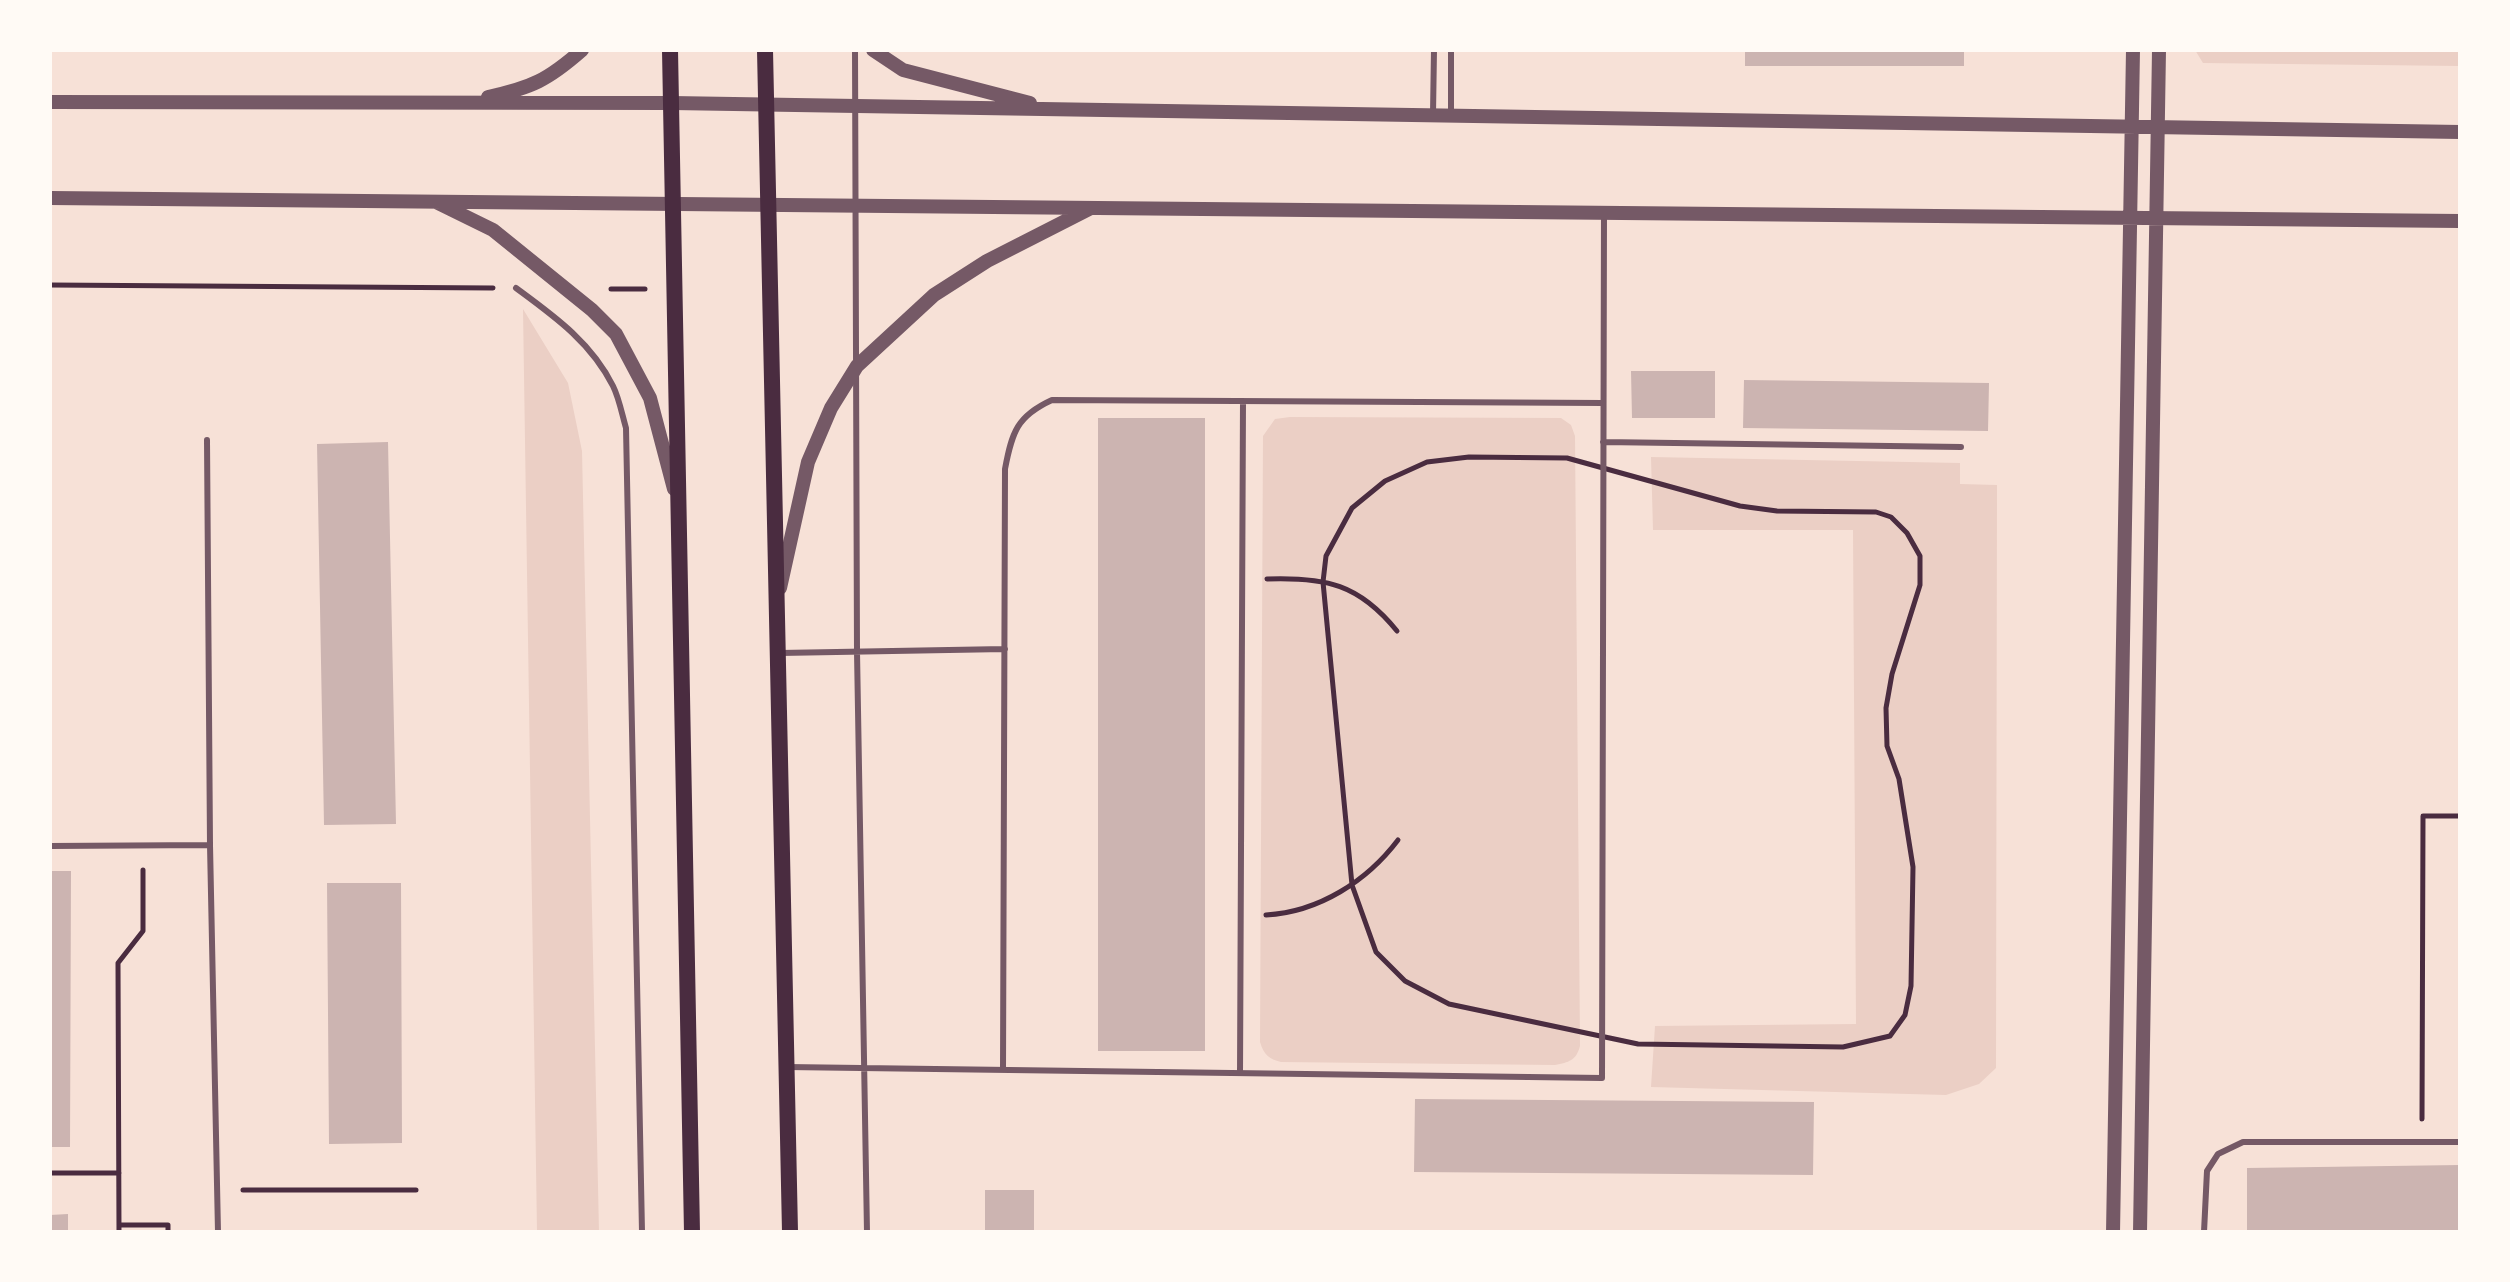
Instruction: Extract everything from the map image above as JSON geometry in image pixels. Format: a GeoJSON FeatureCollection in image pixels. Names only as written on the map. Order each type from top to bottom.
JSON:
{"type":"FeatureCollection","features":[{"type":"Feature","properties":{"kind":"main road"},"geometry":{"type":"LineString","coordinates":[[670,50],[692,1232]]}},
{"type":"Feature","properties":{"kind":"main road"},"geometry":{"type":"LineString","coordinates":[[765,50],[790,1232]]}},
{"type":"Feature","properties":{"kind":"street"},"geometry":{"type":"LineString","coordinates":[[461,103],[526,89],[557,72],[582,50]]}},
{"type":"Feature","properties":{"kind":"street"},"geometry":{"type":"LineString","coordinates":[[873,50],[903,70],[1054,109]]}},
{"type":"Feature","properties":{"kind":"street"},"geometry":{"type":"LineString","coordinates":[[2113,1232],[2133,50]]}},
{"type":"Feature","properties":{"kind":"street"},"geometry":{"type":"LineString","coordinates":[[2140,1232],[2159,50]]}},
{"type":"Feature","properties":{"kind":"street"},"geometry":{"type":"LineString","coordinates":[[50,102],[672,103],[2460,132]]}},
{"type":"Feature","properties":{"kind":"street"},"geometry":{"type":"LineString","coordinates":[[50,198],[2460,221]]}},
{"type":"Feature","properties":{"kind":"street"},"geometry":{"type":"LineString","coordinates":[[432,200],[493,230],[616,334],[650,398],[679,507]]}},
{"type":"Feature","properties":{"kind":"street"},"geometry":{"type":"LineString","coordinates":[[777,604],[808,462],[831,408],[857,366],[934,295],[987,261],[1093,207]]}},
{"type":"Feature","properties":{"kind":"lane"},"geometry":{"type":"LineString","coordinates":[[855,50],[857,652],[867,1232]]}},
{"type":"Feature","properties":{"kind":"lane"},"geometry":{"type":"LineString","coordinates":[[1433,115],[1434,50]]}},
{"type":"Feature","properties":{"kind":"lane"},"geometry":{"type":"LineString","coordinates":[[1451,50],[1451,115]]}},
{"type":"Feature","properties":{"kind":"lane"},"geometry":{"type":"LineString","coordinates":[[787,1067],[1602,1078],[1604,213]]}},
{"type":"Feature","properties":{"kind":"lane"},"geometry":{"type":"LineString","coordinates":[[516,288],[567,325],[594,356],[614,387],[626,428],[642,1232]]}},
{"type":"Feature","properties":{"kind":"lane"},"geometry":{"type":"LineString","coordinates":[[1003,1070],[1005,469],[1017,425],[1031,410],[1052,400],[1603,403]]}},
{"type":"Feature","properties":{"kind":"lane"},"geometry":{"type":"LineString","coordinates":[[1240,1073],[1243,401]]}},
{"type":"Feature","properties":{"kind":"lane"},"geometry":{"type":"LineString","coordinates":[[207,440],[210,845],[218,1232]]}},
{"type":"Feature","properties":{"kind":"lane"},"geometry":{"type":"LineString","coordinates":[[1603,442],[1961,447]]}},
{"type":"Feature","properties":{"kind":"lane"},"geometry":{"type":"LineString","coordinates":[[778,653],[1005,649]]}},
{"type":"Feature","properties":{"kind":"lane"},"geometry":{"type":"LineString","coordinates":[[50,846],[210,845]]}},
{"type":"Feature","properties":{"kind":"lane"},"geometry":{"type":"LineString","coordinates":[[2204,1232],[2207,1171],[2218,1154],[2243,1142],[2460,1142]]}},
{"type":"Feature","properties":{"kind":"path"},"geometry":{"type":"LineString","coordinates":[[50,285],[516,288]]}},
{"type":"Feature","properties":{"kind":"path"},"geometry":{"type":"LineString","coordinates":[[566,289],[675,289]]}},
{"type":"Feature","properties":{"kind":"path"},"geometry":{"type":"LineString","coordinates":[[1469,457],[1567,458],[1740,506],[1777,511],[1876,512],[1891,517],[1907,533],[1920,556],[1920,585],[1892,674],[1886,708],[1887,746],[1899,779],[1913,867],[1911,986],[1905,1015],[1890,1036],[1843,1047],[1638,1044],[1449,1004],[1405,981],[1376,952],[1352,885],[1323,582],[1326,556],[1352,508],[1385,481],[1427,462],[1469,457]]}},
{"type":"Feature","properties":{"kind":"path"},"geometry":{"type":"LineString","coordinates":[[1242,580],[1308,578],[1349,590],[1378,608],[1397,631]]}},
{"type":"Feature","properties":{"kind":"path"},"geometry":{"type":"LineString","coordinates":[[2422,1142],[2423,816],[2460,816]]}},
{"type":"Feature","properties":{"kind":"path"},"geometry":{"type":"LineString","coordinates":[[1241,916],[1296,910],[1352,885],[1382,861],[1398,840]]}},
{"type":"Feature","properties":{"kind":"path"},"geometry":{"type":"LineString","coordinates":[[143,846],[143,931],[118,963],[119,1228],[168,1225],[168,1232]]}},
{"type":"Feature","properties":{"kind":"path"},"geometry":{"type":"LineString","coordinates":[[50,1173],[119,1173]]}},
{"type":"Feature","properties":{"kind":"path"},"geometry":{"type":"LineString","coordinates":[[218,1190],[416,1190]]}},
{"type":"Feature","properties":{"kind":"shaded area"},"geometry":{"type":"Polygon","coordinates":[[[2195,50],[2460,50],[2460,66],[2203,63],[2195,50]]]}},
{"type":"Feature","properties":{"kind":"shaded area"},"geometry":{"type":"Polygon","coordinates":[[[523,309],[568,383],[582,451],[599,1232],[537,1232],[523,309]]]}},
{"type":"Feature","properties":{"kind":"shaded area"},"geometry":{"type":"Polygon","coordinates":[[[1561,418],[1571,425],[1575,436],[1580,1046],[1568,1062],[1555,1065],[1281,1062],[1268,1056],[1260,1042],[1263,436],[1275,419],[1561,418]]]}},
{"type":"Feature","properties":{"kind":"shaded area"},"geometry":{"type":"Polygon","coordinates":[[[1651,457],[1960,463],[1960,484],[1997,485],[1996,1068],[1979,1084],[1946,1095],[1651,1087],[1655,1026],[1856,1024],[1853,530],[1653,530],[1651,457]]]}},
{"type":"Feature","properties":{"kind":"building"},"geometry":{"type":"Polygon","coordinates":[[[1745,50],[1964,50],[1964,66],[1745,66],[1745,50]]]}},
{"type":"Feature","properties":{"kind":"building"},"geometry":{"type":"Polygon","coordinates":[[[1631,371],[1715,371],[1715,418],[1632,418],[1631,371]]]}},
{"type":"Feature","properties":{"kind":"building"},"geometry":{"type":"Polygon","coordinates":[[[1744,380],[1989,383],[1988,431],[1743,428],[1744,380]]]}},
{"type":"Feature","properties":{"kind":"building"},"geometry":{"type":"Polygon","coordinates":[[[1098,418],[1205,418],[1205,1051],[1098,1051],[1098,418]]]}},
{"type":"Feature","properties":{"kind":"building"},"geometry":{"type":"Polygon","coordinates":[[[388,442],[396,824],[324,825],[317,444],[388,442]]]}},
{"type":"Feature","properties":{"kind":"building"},"geometry":{"type":"Polygon","coordinates":[[[50,871],[71,871],[70,1147],[50,1147],[50,871]]]}},
{"type":"Feature","properties":{"kind":"building"},"geometry":{"type":"Polygon","coordinates":[[[327,883],[401,883],[402,1143],[329,1144],[327,883]]]}},
{"type":"Feature","properties":{"kind":"building"},"geometry":{"type":"Polygon","coordinates":[[[1415,1099],[1814,1102],[1813,1175],[1414,1172],[1415,1099]]]}},
{"type":"Feature","properties":{"kind":"building"},"geometry":{"type":"Polygon","coordinates":[[[2460,1165],[2460,1232],[2247,1232],[2247,1168],[2460,1165]]]}},
{"type":"Feature","properties":{"kind":"building"},"geometry":{"type":"Polygon","coordinates":[[[985,1190],[1034,1190],[1034,1232],[985,1232],[985,1190]]]}},
{"type":"Feature","properties":{"kind":"building"},"geometry":{"type":"Polygon","coordinates":[[[68,1214],[68,1232],[50,1232],[50,1215],[68,1214]]]}}]}
